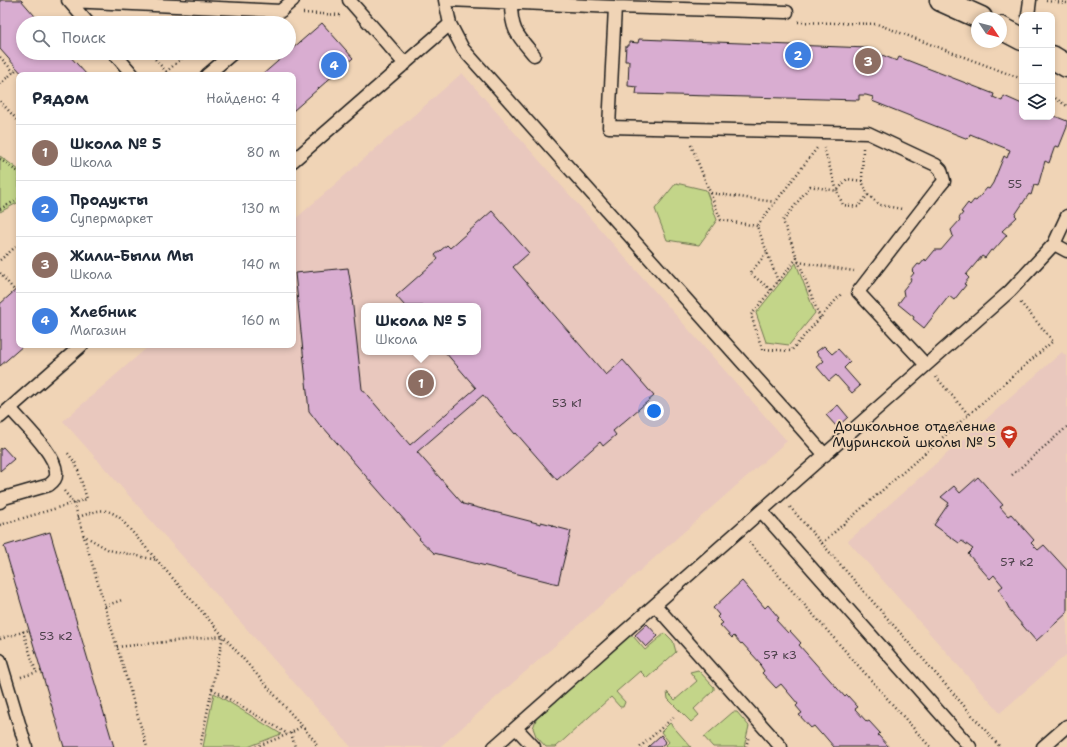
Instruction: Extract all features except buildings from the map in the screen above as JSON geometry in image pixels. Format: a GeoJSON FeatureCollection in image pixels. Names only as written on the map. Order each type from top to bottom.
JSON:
{"type":"FeatureCollection","features":[{"type":"Feature","properties":{"kind":"street"},"geometry":{"type":"LineString","coordinates":[[941,0],[971,13]]}},
{"type":"Feature","properties":{"kind":"street"},"geometry":{"type":"LineString","coordinates":[[1055,59],[1067,66]]}},
{"type":"Feature","properties":{"kind":"lane"},"geometry":{"type":"LineString","coordinates":[[275,16],[294,0]]}},
{"type":"Feature","properties":{"kind":"lane"},"geometry":{"type":"LineString","coordinates":[[349,0],[405,64]]}},
{"type":"Feature","properties":{"kind":"lane"},"geometry":{"type":"LineString","coordinates":[[790,17],[614,7],[446,0],[450,24],[463,49],[825,455]]}},
{"type":"Feature","properties":{"kind":"lane"},"geometry":{"type":"LineString","coordinates":[[1028,12],[1030,0]]}},
{"type":"Feature","properties":{"kind":"lane"},"geometry":{"type":"LineString","coordinates":[[68,1],[281,11]]}},
{"type":"Feature","properties":{"kind":"lane"},"geometry":{"type":"LineString","coordinates":[[68,1],[82,16]]}},
{"type":"Feature","properties":{"kind":"lane"},"geometry":{"type":"LineString","coordinates":[[511,3],[511,18],[515,33],[534,55]]}},
{"type":"Feature","properties":{"kind":"lane"},"geometry":{"type":"LineString","coordinates":[[614,7],[609,127],[868,133],[936,166],[941,170],[944,181],[858,292],[926,365]]}},
{"type":"Feature","properties":{"kind":"lane"},"geometry":{"type":"LineString","coordinates":[[296,158],[450,24]]}},
{"type":"Feature","properties":{"kind":"lane"},"geometry":{"type":"LineString","coordinates":[[120,60],[130,72]]}},
{"type":"Feature","properties":{"kind":"lane"},"geometry":{"type":"LineString","coordinates":[[211,72],[225,60]]}},
{"type":"Feature","properties":{"kind":"lane"},"geometry":{"type":"LineString","coordinates":[[494,747],[1010,291],[1054,244],[1067,216]]}},
{"type":"Feature","properties":{"kind":"lane"},"geometry":{"type":"LineString","coordinates":[[1054,244],[1067,251]]}},
{"type":"Feature","properties":{"kind":"lane"},"geometry":{"type":"LineString","coordinates":[[0,416],[79,348]]}},
{"type":"Feature","properties":{"kind":"lane"},"geometry":{"type":"LineString","coordinates":[[0,502],[4,498],[49,485],[55,480],[56,472],[48,452],[10,408]]}},
{"type":"Feature","properties":{"kind":"lane"},"geometry":{"type":"LineString","coordinates":[[761,511],[970,747]]}},
{"type":"Feature","properties":{"kind":"lane"},"geometry":{"type":"LineString","coordinates":[[655,605],[781,747]]}},
{"type":"Feature","properties":{"kind":"lane"},"geometry":{"type":"LineString","coordinates":[[0,660],[26,747]]}},
{"type":"Feature","properties":{"kind":"lane"},"geometry":{"type":"LineString","coordinates":[[1043,747],[1067,726]]}},
{"type":"Feature","properties":{"kind":"lane"},"geometry":{"type":"LineString","coordinates":[[516,728],[534,747]]}},
{"type":"Feature","properties":{"kind":"path"},"geometry":{"type":"LineString","coordinates":[[1046,0],[1046,2],[1067,3]]}},
{"type":"Feature","properties":{"kind":"path"},"geometry":{"type":"LineString","coordinates":[[281,11],[364,17]]}},
{"type":"Feature","properties":{"kind":"path"},"geometry":{"type":"LineString","coordinates":[[790,17],[876,24],[1019,78]]}},
{"type":"Feature","properties":{"kind":"path"},"geometry":{"type":"LineString","coordinates":[[0,57],[14,72]]}},
{"type":"Feature","properties":{"kind":"path"},"geometry":{"type":"LineString","coordinates":[[156,60],[166,72],[180,60]]}},
{"type":"Feature","properties":{"kind":"path"},"geometry":{"type":"LineString","coordinates":[[0,84],[18,69]]}},
{"type":"Feature","properties":{"kind":"path"},"geometry":{"type":"LineString","coordinates":[[1055,98],[1067,106]]}},
{"type":"Feature","properties":{"kind":"path"},"geometry":{"type":"LineString","coordinates":[[0,101],[16,119]]}},
{"type":"Feature","properties":{"kind":"path"},"geometry":{"type":"LineString","coordinates":[[688,138],[721,220],[757,226]]}},
{"type":"Feature","properties":{"kind":"path"},"geometry":{"type":"LineString","coordinates":[[757,226],[821,141],[843,205],[858,207],[868,195]]}},
{"type":"Feature","properties":{"kind":"path"},"geometry":{"type":"LineString","coordinates":[[864,142],[862,181],[868,195],[880,205],[903,209]]}},
{"type":"Feature","properties":{"kind":"path"},"geometry":{"type":"LineString","coordinates":[[0,159],[16,171]]}},
{"type":"Feature","properties":{"kind":"path"},"geometry":{"type":"LineString","coordinates":[[837,191],[847,179],[862,181]]}},
{"type":"Feature","properties":{"kind":"path"},"geometry":{"type":"LineString","coordinates":[[820,319],[783,221],[810,186],[837,191]]}},
{"type":"Feature","properties":{"kind":"path"},"geometry":{"type":"LineString","coordinates":[[710,193],[776,202]]}},
{"type":"Feature","properties":{"kind":"path"},"geometry":{"type":"LineString","coordinates":[[0,209],[16,201]]}},
{"type":"Feature","properties":{"kind":"path"},"geometry":{"type":"LineString","coordinates":[[757,226],[778,281]]}},
{"type":"Feature","properties":{"kind":"path"},"geometry":{"type":"LineString","coordinates":[[0,260],[16,247]]}},
{"type":"Feature","properties":{"kind":"path"},"geometry":{"type":"LineString","coordinates":[[767,252],[750,273],[771,290]]}},
{"type":"Feature","properties":{"kind":"path"},"geometry":{"type":"LineString","coordinates":[[797,258],[751,315],[762,349],[791,351],[845,289]]}},
{"type":"Feature","properties":{"kind":"path"},"geometry":{"type":"LineString","coordinates":[[798,262],[860,272]]}},
{"type":"Feature","properties":{"kind":"path"},"geometry":{"type":"LineString","coordinates":[[0,273],[15,291]]}},
{"type":"Feature","properties":{"kind":"path"},"geometry":{"type":"LineString","coordinates":[[822,543],[1053,341],[1010,291]]}},
{"type":"Feature","properties":{"kind":"path"},"geometry":{"type":"LineString","coordinates":[[926,365],[968,414]]}},
{"type":"Feature","properties":{"kind":"path"},"geometry":{"type":"LineString","coordinates":[[1012,475],[1067,427]]}},
{"type":"Feature","properties":{"kind":"path"},"geometry":{"type":"LineString","coordinates":[[55,480],[74,503],[147,747]]}},
{"type":"Feature","properties":{"kind":"path"},"geometry":{"type":"LineString","coordinates":[[780,495],[1000,747]]}},
{"type":"Feature","properties":{"kind":"path"},"geometry":{"type":"LineString","coordinates":[[78,517],[101,510],[111,511],[120,518],[315,741],[318,747]]}},
{"type":"Feature","properties":{"kind":"path"},"geometry":{"type":"LineString","coordinates":[[739,531],[930,747]]}},
{"type":"Feature","properties":{"kind":"path"},"geometry":{"type":"LineString","coordinates":[[83,534],[109,550],[158,560]]}},
{"type":"Feature","properties":{"kind":"path"},"geometry":{"type":"LineString","coordinates":[[105,606],[122,600]]}},
{"type":"Feature","properties":{"kind":"path"},"geometry":{"type":"LineString","coordinates":[[0,639],[29,630]]}},
{"type":"Feature","properties":{"kind":"path"},"geometry":{"type":"LineString","coordinates":[[23,631],[36,672]]}},
{"type":"Feature","properties":{"kind":"path"},"geometry":{"type":"LineString","coordinates":[[117,647],[223,636]]}},
{"type":"Feature","properties":{"kind":"path"},"geometry":{"type":"LineString","coordinates":[[200,747],[223,636]]}},
{"type":"Feature","properties":{"kind":"path"},"geometry":{"type":"LineString","coordinates":[[6,681],[41,671]]}},
{"type":"Feature","properties":{"kind":"path"},"geometry":{"type":"LineString","coordinates":[[212,689],[289,734],[295,747]]}},
{"type":"Feature","properties":{"kind":"path"},"geometry":{"type":"LineString","coordinates":[[642,746],[675,716]]}},
{"type":"Feature","properties":{"kind":"path"},"geometry":{"type":"LineString","coordinates":[[256,747],[289,734],[302,726]]}},
{"type":"Feature","properties":{"kind":"shaded area"},"geometry":{"type":"Polygon","coordinates":[[[462,73],[787,441],[440,747],[351,747],[63,421],[147,348],[296,348],[296,218],[462,73]]]}},
{"type":"Feature","properties":{"kind":"shaded area","name":"Дошкольное отделение Муринской школы № 5"},"geometry":{"type":"Polygon","coordinates":[[[1062,352],[1067,357],[1067,654],[1000,713],[848,541],[1062,352]]]}},
{"type":"Feature","properties":{"kind":"green space"},"geometry":{"type":"Polygon","coordinates":[[[0,156],[16,168],[16,204],[0,212],[0,156]]]}},
{"type":"Feature","properties":{"kind":"green space"},"geometry":{"type":"Polygon","coordinates":[[[676,183],[706,190],[717,220],[699,245],[667,240],[655,209],[676,183]]]}},
{"type":"Feature","properties":{"kind":"green space"},"geometry":{"type":"Polygon","coordinates":[[[796,263],[815,313],[789,345],[766,342],[756,313],[796,263]]]}},
{"type":"Feature","properties":{"kind":"green space"},"geometry":{"type":"Polygon","coordinates":[[[665,633],[673,641],[676,652],[647,678],[640,671],[616,692],[625,702],[623,707],[620,707],[611,697],[556,747],[546,747],[536,736],[533,728],[537,717],[629,636],[633,636],[645,650],[665,633]]]}},
{"type":"Feature","properties":{"kind":"green space"},"geometry":{"type":"Polygon","coordinates":[[[698,670],[714,687],[714,690],[694,709],[699,715],[691,722],[668,699],[667,692],[675,700],[697,681],[690,672],[698,670]]]}},
{"type":"Feature","properties":{"kind":"green space"},"geometry":{"type":"Polygon","coordinates":[[[214,693],[281,734],[248,747],[203,747],[214,693]]]}},
{"type":"Feature","properties":{"kind":"green space"},"geometry":{"type":"Polygon","coordinates":[[[733,712],[737,712],[749,726],[744,747],[713,747],[704,737],[733,712]]]}},
{"type":"Feature","properties":{"kind":"green space"},"geometry":{"type":"Polygon","coordinates":[[[670,723],[691,747],[664,747],[669,742],[661,732],[670,723]]]}},
{"type":"Feature","properties":{"kind":"place","name":"Продукты"},"geometry":{"type":"Point","coordinates":[798,55]}},
{"type":"Feature","properties":{"kind":"place","name":"Жили-Были Мы"},"geometry":{"type":"Point","coordinates":[868,61]}},
{"type":"Feature","properties":{"kind":"place","name":"Хлебник"},"geometry":{"type":"Point","coordinates":[334,65]}},
{"type":"Feature","properties":{"kind":"place","name":"Школа № 5"},"geometry":{"type":"Point","coordinates":[421,383]}},
{"type":"Feature","properties":{"kind":"place","name":"Дошкольное отделение Муринской школы № 5"},"geometry":{"type":"Point","coordinates":[1009,449]}}]}
